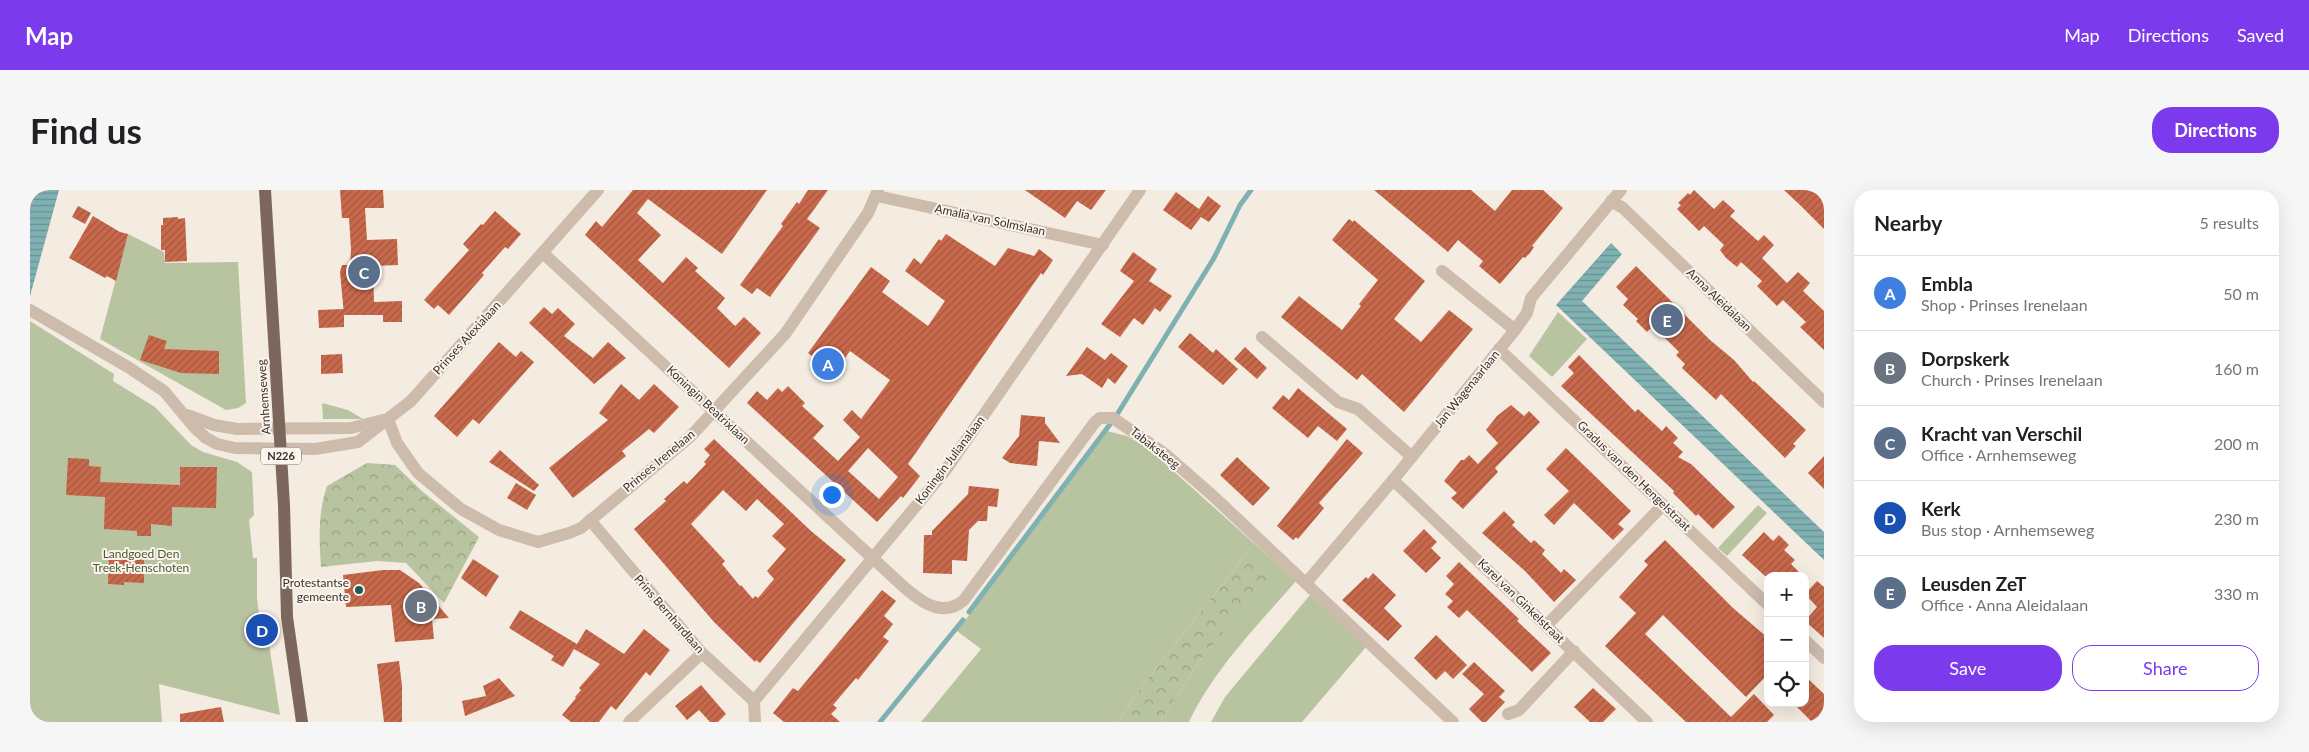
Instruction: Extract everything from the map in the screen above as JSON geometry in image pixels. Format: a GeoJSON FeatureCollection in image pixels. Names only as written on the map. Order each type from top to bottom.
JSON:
{"type":"FeatureCollection","features":[{"type":"Feature","properties":{"kind":"main road","name":"Arnhemseweg"},"geometry":{"type":"LineString","coordinates":[[265,190],[284,505],[287,617],[302,722]]}},
{"type":"Feature","properties":{"kind":"street","name":"Prinses Alexialaan"},"geometry":{"type":"LineString","coordinates":[[388,418],[411,401],[598,190]]}},
{"type":"Feature","properties":{"kind":"street","name":"Koningin Julianalaan"},"geometry":{"type":"LineString","coordinates":[[754,701],[944,471],[1140,190]]}},
{"type":"Feature","properties":{"kind":"street","name":"Jan Wagenaarlaan"},"geometry":{"type":"LineString","coordinates":[[1306,583],[1515,330],[1526,312],[1531,298],[1621,190]]}},
{"type":"Feature","properties":{"kind":"street","name":"Amalia van Solmslaan"},"geometry":{"type":"LineString","coordinates":[[877,193],[1103,245]]}},
{"type":"Feature","properties":{"kind":"street","name":"Prinses Irenelaan"},"geometry":{"type":"LineString","coordinates":[[388,418],[397,443],[418,473],[461,509],[499,530],[538,542],[569,533],[590,520],[690,437],[785,334],[868,213],[877,193]]}},
{"type":"Feature","properties":{"kind":"street","name":"Anna Aleidalaan"},"geometry":{"type":"LineString","coordinates":[[1612,201],[1624,208],[1824,402]]}},
{"type":"Feature","properties":{"kind":"street","name":"Koningin Beatrixlaan"},"geometry":{"type":"LineString","coordinates":[[543,253],[872,557]]}},
{"type":"Feature","properties":{"kind":"street"},"geometry":{"type":"LineString","coordinates":[[1442,270],[1515,330]]}},
{"type":"Feature","properties":{"kind":"street"},"geometry":{"type":"LineString","coordinates":[[30,310],[164,391],[194,427],[206,438],[217,444],[235,448],[315,449],[358,442],[388,418]]}},
{"type":"Feature","properties":{"kind":"street"},"geometry":{"type":"LineString","coordinates":[[1262,337],[1338,402],[1358,409],[1412,457]]}},
{"type":"Feature","properties":{"kind":"street","name":"Gradus van den Hengelstraat"},"geometry":{"type":"LineString","coordinates":[[1499,349],[1764,601]]}},
{"type":"Feature","properties":{"kind":"street"},"geometry":{"type":"LineString","coordinates":[[185,414],[208,424],[229,428],[351,428],[388,418]]}},
{"type":"Feature","properties":{"kind":"street","name":"Tabaksteeg"},"geometry":{"type":"LineString","coordinates":[[872,557],[929,605],[942,608],[958,604],[966,597],[1095,422],[1105,417],[1114,418],[1165,454],[1306,583],[1453,722]]}},
{"type":"Feature","properties":{"kind":"street","name":"Karel van Ginkelstraat"},"geometry":{"type":"LineString","coordinates":[[1393,480],[1647,722]]}},
{"type":"Feature","properties":{"kind":"street"},"geometry":{"type":"LineString","coordinates":[[1546,626],[1663,505]]}},
{"type":"Feature","properties":{"kind":"street","name":"Prins Bernhardlaan"},"geometry":{"type":"LineString","coordinates":[[590,520],[702,653],[754,701]]}},
{"type":"Feature","properties":{"kind":"street"},"geometry":{"type":"LineString","coordinates":[[1809,644],[1824,658]]}},
{"type":"Feature","properties":{"kind":"street"},"geometry":{"type":"LineString","coordinates":[[1508,714],[1518,710],[1574,651]]}},
{"type":"Feature","properties":{"kind":"street"},"geometry":{"type":"LineString","coordinates":[[630,722],[702,653]]}},
{"type":"Feature","properties":{"kind":"street"},"geometry":{"type":"LineString","coordinates":[[754,701],[755,722]]}},
{"type":"Feature","properties":{"kind":"green space"},"geometry":{"type":"Polygon","coordinates":[[[128,234],[164,252],[165,263],[238,262],[246,403],[238,408],[226,410],[100,339],[128,234]]]}},
{"type":"Feature","properties":{"kind":"green space"},"geometry":{"type":"Polygon","coordinates":[[[1558,312],[1587,339],[1552,377],[1529,356],[1558,312]]]}},
{"type":"Feature","properties":{"kind":"green space","name":"Landgoed Den Treek-Henschoten"},"geometry":{"type":"Polygon","coordinates":[[[30,321],[114,374],[113,381],[155,407],[191,445],[203,452],[237,462],[252,472],[254,515],[249,520],[253,558],[257,558],[257,598],[262,640],[269,644],[280,715],[159,684],[162,722],[30,722],[30,321]]]}},
{"type":"Feature","properties":{"kind":"green space"},"geometry":{"type":"Polygon","coordinates":[[[322,403],[348,410],[363,419],[323,419],[322,403]]]}},
{"type":"Feature","properties":{"kind":"green space"},"geometry":{"type":"Polygon","coordinates":[[[1107,431],[1127,436],[1150,450],[1296,581],[1224,666],[1199,703],[1189,722],[1160,722],[1200,660],[1273,572],[1247,553],[1141,687],[1118,722],[921,722],[981,649],[957,631],[1107,431]]]}},
{"type":"Feature","properties":{"kind":"green space"},"geometry":{"type":"Polygon","coordinates":[[[367,463],[395,465],[423,492],[479,537],[444,603],[406,563],[377,561],[321,567],[320,526],[327,486],[367,463]]]}},
{"type":"Feature","properties":{"kind":"green space"},"geometry":{"type":"Polygon","coordinates":[[[1758,505],[1767,513],[1727,556],[1718,548],[1758,505]]]}},
{"type":"Feature","properties":{"kind":"green space"},"geometry":{"type":"Polygon","coordinates":[[[1247,553],[1274,572],[1200,660],[1160,722],[1118,722],[1141,687],[1247,553]]]}},
{"type":"Feature","properties":{"kind":"green space"},"geometry":{"type":"Polygon","coordinates":[[[1310,595],[1366,647],[1302,722],[1211,722],[1225,697],[1310,595]]]}},
{"type":"Feature","properties":{"kind":"water"},"geometry":{"type":"Polygon","coordinates":[[[30,190],[59,190],[30,296],[30,190]]]}},
{"type":"Feature","properties":{"kind":"water"},"geometry":{"type":"Polygon","coordinates":[[[1611,243],[1622,254],[1582,301],[1824,532],[1824,560],[1556,305],[1611,243]]]}},
{"type":"Feature","properties":{"kind":"building"},"geometry":{"type":"Polygon","coordinates":[[[340,190],[383,190],[384,208],[365,208],[367,240],[397,239],[398,265],[373,266],[374,302],[402,301],[402,322],[383,322],[383,315],[344,315],[340,272],[342,265],[350,265],[351,249],[349,218],[342,218],[340,190]]]}},
{"type":"Feature","properties":{"kind":"building"},"geometry":{"type":"Polygon","coordinates":[[[633,190],[767,190],[722,254],[648,199],[637,213],[661,235],[638,260],[663,283],[686,257],[698,268],[695,271],[725,298],[717,308],[735,326],[744,317],[761,333],[729,368],[585,235],[596,221],[602,227],[633,190]]]}},
{"type":"Feature","properties":{"kind":"building"},"geometry":{"type":"Polygon","coordinates":[[[808,190],[828,190],[807,219],[820,228],[770,297],[757,288],[752,294],[740,285],[783,226],[781,224],[797,202],[799,204],[808,190]]]}},
{"type":"Feature","properties":{"kind":"building"},"geometry":{"type":"Polygon","coordinates":[[[1025,190],[1106,190],[1091,210],[1077,201],[1065,218],[1025,190]]]}},
{"type":"Feature","properties":{"kind":"building"},"geometry":{"type":"Polygon","coordinates":[[[1374,190],[1471,190],[1495,211],[1512,190],[1543,190],[1563,208],[1532,246],[1534,247],[1530,253],[1525,258],[1523,257],[1500,284],[1479,266],[1483,261],[1458,240],[1448,252],[1374,190]]]}},
{"type":"Feature","properties":{"kind":"building"},"geometry":{"type":"Polygon","coordinates":[[[1694,190],[1714,209],[1723,200],[1735,211],[1730,216],[1758,241],[1764,235],[1774,245],[1762,258],[1787,283],[1798,272],[1810,283],[1803,291],[1824,311],[1824,350],[1800,327],[1806,322],[1783,300],[1777,306],[1757,286],[1762,281],[1741,262],[1737,267],[1726,258],[1720,250],[1724,245],[1704,226],[1699,231],[1677,209],[1681,205],[1678,203],[1694,190]]]}},
{"type":"Feature","properties":{"kind":"building"},"geometry":{"type":"Polygon","coordinates":[[[1784,190],[1824,190],[1824,229],[1801,206],[1784,190]]]}},
{"type":"Feature","properties":{"kind":"building"},"geometry":{"type":"Polygon","coordinates":[[[1176,192],[1199,209],[1208,196],[1221,206],[1209,222],[1201,217],[1191,230],[1163,210],[1176,192]]]}},
{"type":"Feature","properties":{"kind":"building"},"geometry":{"type":"Polygon","coordinates":[[[78,206],[91,213],[85,224],[72,217],[78,206]]]}},
{"type":"Feature","properties":{"kind":"building"},"geometry":{"type":"Polygon","coordinates":[[[495,211],[521,234],[508,249],[505,247],[482,273],[484,275],[449,315],[438,305],[434,309],[424,300],[469,250],[463,244],[495,211]]]}},
{"type":"Feature","properties":{"kind":"building"},"geometry":{"type":"Polygon","coordinates":[[[93,216],[120,232],[128,234],[116,281],[107,276],[105,278],[69,258],[93,216]]]}},
{"type":"Feature","properties":{"kind":"building"},"geometry":{"type":"Polygon","coordinates":[[[178,217],[178,219],[185,218],[187,261],[165,262],[165,250],[161,250],[161,225],[163,225],[163,218],[178,217]]]}},
{"type":"Feature","properties":{"kind":"building"},"geometry":{"type":"Polygon","coordinates":[[[1349,219],[1353,222],[1354,220],[1425,281],[1394,319],[1421,342],[1449,310],[1473,329],[1404,412],[1362,374],[1357,380],[1281,317],[1299,296],[1342,330],[1361,306],[1359,304],[1378,280],[1332,240],[1349,219]]]}},
{"type":"Feature","properties":{"kind":"building"},"geometry":{"type":"Polygon","coordinates":[[[946,234],[995,266],[1008,248],[1034,256],[1039,249],[1053,260],[1043,275],[1041,273],[908,464],[920,476],[903,498],[901,496],[877,522],[747,403],[757,391],[767,400],[778,388],[782,392],[788,386],[805,403],[802,406],[824,426],[813,438],[838,461],[860,437],[843,420],[852,410],[861,419],[890,380],[850,351],[831,377],[814,364],[817,360],[808,353],[871,267],[890,281],[882,292],[928,326],[945,301],[905,271],[914,258],[921,264],[939,239],[941,241],[946,234]],[[868,448],[848,471],[879,499],[898,477],[868,448]]]}},
{"type":"Feature","properties":{"kind":"building"},"geometry":{"type":"Polygon","coordinates":[[[1133,252],[1157,269],[1149,281],[1172,296],[1160,312],[1155,308],[1143,325],[1134,318],[1120,337],[1101,324],[1134,281],[1120,271],[1133,252]]]}},
{"type":"Feature","properties":{"kind":"building"},"geometry":{"type":"Polygon","coordinates":[[[1636,266],[1710,340],[1734,360],[1753,382],[1806,430],[1793,444],[1796,446],[1785,458],[1721,394],[1716,400],[1682,368],[1685,364],[1676,355],[1679,352],[1653,326],[1647,332],[1636,321],[1638,319],[1623,305],[1628,299],[1616,287],[1636,266]]]}},
{"type":"Feature","properties":{"kind":"building"},"geometry":{"type":"Polygon","coordinates":[[[544,307],[552,314],[558,308],[575,324],[564,336],[593,358],[608,342],[626,358],[594,384],[529,323],[544,307]]]}},
{"type":"Feature","properties":{"kind":"building"},"geometry":{"type":"Polygon","coordinates":[[[344,309],[344,327],[319,328],[318,310],[344,309]]]}},
{"type":"Feature","properties":{"kind":"building"},"geometry":{"type":"Polygon","coordinates":[[[1190,333],[1213,353],[1216,349],[1238,369],[1223,385],[1178,347],[1190,333]]]}},
{"type":"Feature","properties":{"kind":"building"},"geometry":{"type":"Polygon","coordinates":[[[149,335],[167,341],[164,349],[219,351],[219,374],[181,373],[140,360],[149,335]]]}},
{"type":"Feature","properties":{"kind":"building"},"geometry":{"type":"Polygon","coordinates":[[[499,342],[516,357],[521,351],[534,362],[479,424],[473,419],[457,437],[434,416],[499,342]]]}},
{"type":"Feature","properties":{"kind":"building"},"geometry":{"type":"Polygon","coordinates":[[[1087,347],[1105,360],[1111,353],[1128,366],[1115,384],[1108,378],[1102,388],[1082,374],[1066,376],[1087,347]]]}},
{"type":"Feature","properties":{"kind":"building"},"geometry":{"type":"Polygon","coordinates":[[[1245,347],[1267,368],[1257,379],[1234,359],[1245,347]]]}},
{"type":"Feature","properties":{"kind":"building"},"geometry":{"type":"Polygon","coordinates":[[[342,354],[343,373],[321,374],[321,355],[342,354]]]}},
{"type":"Feature","properties":{"kind":"building"},"geometry":{"type":"Polygon","coordinates":[[[1579,355],[1635,412],[1638,409],[1662,431],[1666,426],[1678,438],[1673,443],[1683,452],[1678,457],[1691,464],[1735,507],[1713,529],[1698,514],[1696,516],[1673,493],[1674,491],[1561,386],[1574,373],[1568,367],[1579,355]]]}},
{"type":"Feature","properties":{"kind":"building"},"geometry":{"type":"Polygon","coordinates":[[[621,384],[639,400],[654,384],[679,407],[654,433],[649,429],[622,451],[626,456],[573,498],[549,468],[608,420],[599,413],[621,384]]]}},
{"type":"Feature","properties":{"kind":"building"},"geometry":{"type":"Polygon","coordinates":[[[1298,388],[1347,429],[1337,441],[1318,426],[1308,438],[1272,408],[1283,395],[1289,400],[1298,388]]]}},
{"type":"Feature","properties":{"kind":"building"},"geometry":{"type":"Polygon","coordinates":[[[1511,405],[1524,416],[1529,411],[1540,422],[1495,468],[1498,472],[1463,509],[1451,498],[1457,493],[1444,481],[1461,460],[1464,460],[1469,455],[1478,464],[1498,443],[1486,430],[1497,416],[1511,405]]]}},
{"type":"Feature","properties":{"kind":"building"},"geometry":{"type":"Polygon","coordinates":[[[1021,415],[1045,417],[1045,423],[1060,443],[1039,441],[1037,466],[1010,463],[1002,458],[1019,436],[1021,415]]]}},
{"type":"Feature","properties":{"kind":"building"},"geometry":{"type":"Polygon","coordinates":[[[714,439],[811,531],[846,560],[760,663],[756,660],[755,662],[714,622],[634,529],[666,501],[664,499],[684,481],[687,484],[706,464],[704,462],[710,455],[704,449],[714,439]],[[723,490],[691,524],[725,561],[722,564],[753,599],[755,596],[758,598],[774,579],[767,571],[786,549],[772,536],[784,524],[757,499],[746,511],[723,490]]]}},
{"type":"Feature","properties":{"kind":"building"},"geometry":{"type":"Polygon","coordinates":[[[1347,439],[1363,453],[1319,503],[1324,508],[1298,539],[1296,537],[1293,540],[1277,526],[1347,439]]]}},
{"type":"Feature","properties":{"kind":"building"},"geometry":{"type":"Polygon","coordinates":[[[1566,448],[1631,511],[1618,524],[1624,529],[1613,540],[1574,503],[1554,525],[1544,515],[1569,491],[1546,469],[1566,448]]]}},
{"type":"Feature","properties":{"kind":"building"},"geometry":{"type":"Polygon","coordinates":[[[500,450],[539,485],[534,491],[489,462],[500,450]]]}},
{"type":"Feature","properties":{"kind":"building"},"geometry":{"type":"Polygon","coordinates":[[[1824,456],[1824,489],[1808,473],[1824,456]]]}},
{"type":"Feature","properties":{"kind":"building"},"geometry":{"type":"Polygon","coordinates":[[[1237,457],[1270,488],[1253,506],[1220,475],[1237,457]]]}},
{"type":"Feature","properties":{"kind":"building"},"geometry":{"type":"Polygon","coordinates":[[[68,458],[89,459],[89,466],[101,467],[100,482],[180,485],[180,467],[217,467],[216,508],[172,507],[172,526],[151,524],[151,536],[137,536],[137,531],[104,529],[105,497],[66,495],[68,458]]]}},
{"type":"Feature","properties":{"kind":"building"},"geometry":{"type":"Polygon","coordinates":[[[516,483],[536,495],[527,510],[507,498],[516,483]]]}},
{"type":"Feature","properties":{"kind":"building"},"geometry":{"type":"Polygon","coordinates":[[[969,486],[999,489],[997,507],[988,506],[987,521],[978,521],[969,530],[967,561],[952,560],[952,574],[923,573],[924,535],[932,535],[932,531],[968,494],[969,486]]]}},
{"type":"Feature","properties":{"kind":"building"},"geometry":{"type":"Polygon","coordinates":[[[1504,511],[1515,522],[1512,525],[1531,543],[1534,540],[1545,550],[1542,554],[1561,573],[1564,569],[1576,580],[1554,602],[1525,571],[1482,533],[1504,511]]]}},
{"type":"Feature","properties":{"kind":"building"},"geometry":{"type":"Polygon","coordinates":[[[1424,529],[1437,542],[1431,548],[1441,558],[1426,573],[1403,551],[1424,529]]]}},
{"type":"Feature","properties":{"kind":"building"},"geometry":{"type":"Polygon","coordinates":[[[1764,532],[1773,541],[1779,535],[1789,545],[1784,550],[1795,560],[1791,564],[1799,572],[1764,572],[1764,575],[1742,555],[1764,532]]]}},
{"type":"Feature","properties":{"kind":"building"},"geometry":{"type":"Polygon","coordinates":[[[1665,540],[1733,608],[1764,635],[1764,678],[1746,697],[1663,615],[1645,634],[1731,717],[1754,694],[1764,704],[1764,707],[1774,715],[1767,722],[1686,722],[1605,646],[1636,613],[1619,597],[1648,565],[1644,561],[1665,540]]]}},
{"type":"Feature","properties":{"kind":"building"},"geometry":{"type":"Polygon","coordinates":[[[109,558],[144,560],[144,583],[124,582],[124,585],[108,584],[109,558]]]}},
{"type":"Feature","properties":{"kind":"building"},"geometry":{"type":"Polygon","coordinates":[[[473,559],[499,576],[486,597],[461,578],[473,559]]]}},
{"type":"Feature","properties":{"kind":"building"},"geometry":{"type":"Polygon","coordinates":[[[1459,562],[1519,619],[1517,621],[1551,653],[1532,672],[1467,610],[1459,618],[1447,607],[1453,601],[1445,594],[1454,584],[1446,576],[1459,562]]]}},
{"type":"Feature","properties":{"kind":"building"},"geometry":{"type":"Polygon","coordinates":[[[400,570],[419,583],[449,618],[432,619],[434,639],[395,642],[391,605],[346,607],[343,575],[400,570]]]}},
{"type":"Feature","properties":{"kind":"building"},"geometry":{"type":"Polygon","coordinates":[[[1373,573],[1396,595],[1384,608],[1402,626],[1388,641],[1342,600],[1366,577],[1368,579],[1373,573]]]}},
{"type":"Feature","properties":{"kind":"building"},"geometry":{"type":"Polygon","coordinates":[[[1817,581],[1824,587],[1824,638],[1809,625],[1809,616],[1817,607],[1809,598],[1809,590],[1817,581]]]}},
{"type":"Feature","properties":{"kind":"building"},"geometry":{"type":"Polygon","coordinates":[[[882,590],[896,601],[884,616],[893,624],[883,637],[889,641],[858,680],[856,678],[833,705],[837,708],[831,714],[840,722],[784,722],[773,713],[793,688],[798,691],[882,590]]]}},
{"type":"Feature","properties":{"kind":"building"},"geometry":{"type":"Polygon","coordinates":[[[520,610],[577,644],[586,629],[624,654],[644,629],[670,650],[650,676],[646,672],[616,710],[611,706],[599,722],[571,722],[562,715],[576,698],[581,690],[579,688],[600,664],[574,649],[563,667],[551,660],[554,656],[509,628],[520,610]]]}},
{"type":"Feature","properties":{"kind":"building"},"geometry":{"type":"Polygon","coordinates":[[[1436,635],[1467,665],[1453,679],[1445,671],[1436,680],[1414,658],[1436,635]]]}},
{"type":"Feature","properties":{"kind":"building"},"geometry":{"type":"Polygon","coordinates":[[[399,661],[402,686],[402,722],[384,722],[377,664],[399,661]]]}},
{"type":"Feature","properties":{"kind":"building"},"geometry":{"type":"Polygon","coordinates":[[[1474,662],[1505,691],[1499,697],[1505,702],[1486,722],[1482,722],[1469,709],[1484,694],[1462,674],[1474,662]]]}},
{"type":"Feature","properties":{"kind":"building"},"geometry":{"type":"Polygon","coordinates":[[[499,678],[515,696],[465,716],[462,701],[486,696],[483,686],[499,678]]]}},
{"type":"Feature","properties":{"kind":"building"},"geometry":{"type":"Polygon","coordinates":[[[1809,680],[1824,694],[1824,722],[1812,722],[1797,707],[1809,707],[1809,680]]]}},
{"type":"Feature","properties":{"kind":"building"},"geometry":{"type":"Polygon","coordinates":[[[701,685],[726,714],[718,722],[710,722],[699,710],[687,720],[675,706],[701,685]]]}},
{"type":"Feature","properties":{"kind":"building"},"geometry":{"type":"Polygon","coordinates":[[[1593,688],[1616,709],[1603,722],[1590,722],[1574,707],[1593,688]]]}},
{"type":"Feature","properties":{"kind":"building"},"geometry":{"type":"Polygon","coordinates":[[[221,707],[224,722],[180,722],[180,714],[221,707]]]}},
{"type":"Feature","properties":{"kind":"waterway"},"geometry":{"type":"LineString","coordinates":[[1118,413],[1214,258],[1240,205],[1251,190]]}},
{"type":"Feature","properties":{"kind":"waterway"},"geometry":{"type":"LineString","coordinates":[[969,612],[1111,423]]}},
{"type":"Feature","properties":{"kind":"waterway"},"geometry":{"type":"LineString","coordinates":[[880,722],[963,620]]}},
{"type":"Feature","properties":{"kind":"place","name":"Kracht van Verschil"},"geometry":{"type":"Point","coordinates":[364,272]}},
{"type":"Feature","properties":{"kind":"place","name":"Leusden ZeT"},"geometry":{"type":"Point","coordinates":[1667,320]}},
{"type":"Feature","properties":{"kind":"place","name":"Embla"},"geometry":{"type":"Point","coordinates":[828,364]}},
{"type":"Feature","properties":{"kind":"place","name":"Protestantse gemeente"},"geometry":{"type":"Point","coordinates":[359,590]}},
{"type":"Feature","properties":{"kind":"place","name":"Dorpskerk"},"geometry":{"type":"Point","coordinates":[421,606]}},
{"type":"Feature","properties":{"kind":"place","name":"Kerk"},"geometry":{"type":"Point","coordinates":[262,630]}}]}
